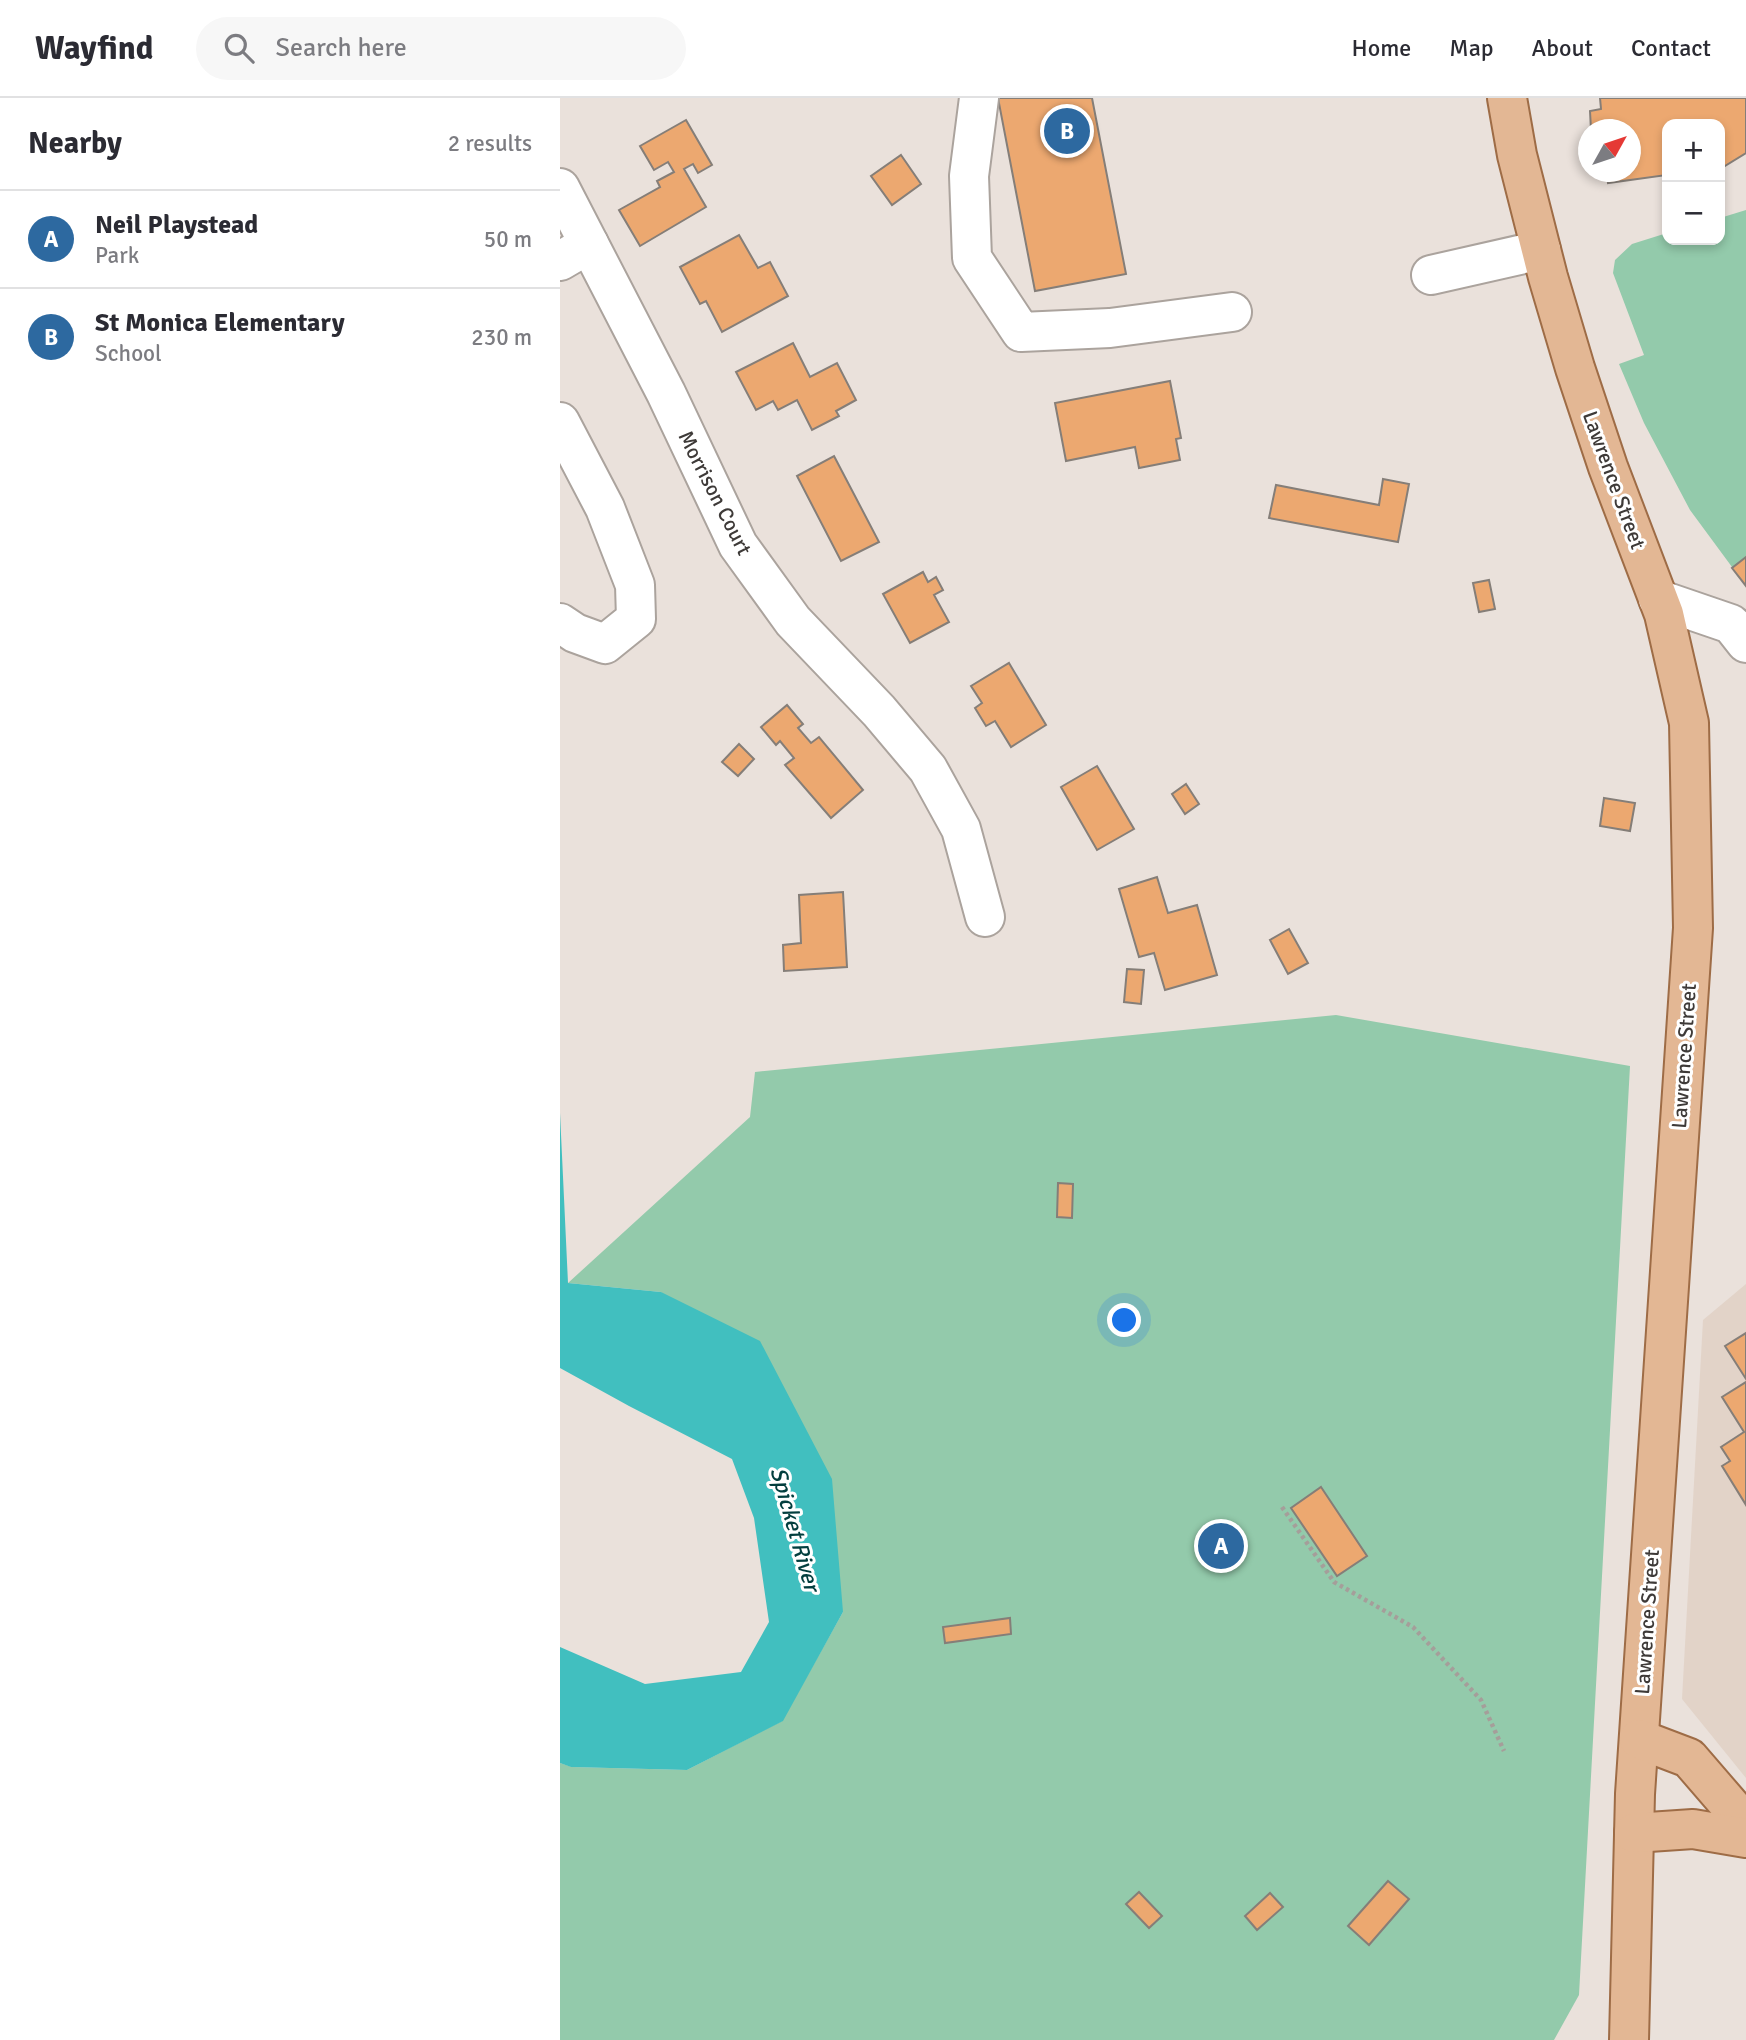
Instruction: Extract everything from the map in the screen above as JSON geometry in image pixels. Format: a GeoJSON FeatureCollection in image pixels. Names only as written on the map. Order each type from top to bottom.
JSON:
{"type":"FeatureCollection","features":[{"type":"Feature","properties":{"kind":"main road","name":"Lawrence Street"},"geometry":{"type":"LineString","coordinates":[[1507,98],[1517,155],[1541,250],[1608,467],[1664,614],[1689,723],[1693,928],[1639,1739],[1629,2040]]}},
{"type":"Feature","properties":{"kind":"main road"},"geometry":{"type":"LineString","coordinates":[[1639,1739],[1689,1758],[1746,1824]]}},
{"type":"Feature","properties":{"kind":"main road"},"geometry":{"type":"LineString","coordinates":[[1634,1833],[1693,1829],[1746,1838]]}},
{"type":"Feature","properties":{"kind":"street"},"geometry":{"type":"LineString","coordinates":[[979,98],[969,176],[972,258],[1021,332],[1110,328],[1232,312]]}},
{"type":"Feature","properties":{"kind":"street","name":"Morrison Court"},"geometry":{"type":"LineString","coordinates":[[560,188],[574,252],[666,393],[738,545],[793,621],[879,711],[928,769],[961,829],[985,917]]}},
{"type":"Feature","properties":{"kind":"street"},"geometry":{"type":"LineString","coordinates":[[1431,275],[1541,250]]}},
{"type":"Feature","properties":{"kind":"street"},"geometry":{"type":"LineString","coordinates":[[560,422],[605,508],[635,585],[636,619],[605,644],[576,633],[560,623]]}},
{"type":"Feature","properties":{"kind":"street"},"geometry":{"type":"LineString","coordinates":[[1658,599],[1731,624],[1746,643]]}},
{"type":"Feature","properties":{"kind":"path"},"geometry":{"type":"LineString","coordinates":[[1282,1507],[1334,1582],[1413,1627],[1480,1700],[1504,1751]]}},
{"type":"Feature","properties":{"kind":"shaded area"},"geometry":{"type":"Polygon","coordinates":[[[1746,1284],[1746,1778],[1682,1699],[1703,1320],[1746,1284]]]}},
{"type":"Feature","properties":{"kind":"green space"},"geometry":{"type":"Polygon","coordinates":[[[1746,210],[1746,586],[1690,510],[1644,423],[1619,364],[1644,355],[1613,273],[1615,260],[1632,244],[1662,235],[1662,245],[1725,245],[1725,216],[1746,210]]]}},
{"type":"Feature","properties":{"kind":"green space"},"geometry":{"type":"Polygon","coordinates":[[[1336,1015],[1630,1066],[1579,1995],[1554,2040],[560,2040],[560,1763],[572,1767],[687,1770],[782,1721],[843,1612],[661,1292],[568,1283],[750,1117],[755,1072],[1336,1015]]]}},
{"type":"Feature","properties":{"kind":"water","name":"Spicket River"},"geometry":{"type":"Polygon","coordinates":[[[560,1113],[568,1283],[661,1292],[760,1341],[832,1479],[843,1612],[783,1721],[687,1770],[571,1767],[560,1763],[560,1647],[645,1684],[741,1672],[769,1622],[754,1518],[732,1459],[560,1368],[560,1113]]]}},
{"type":"Feature","properties":{"kind":"building"},"geometry":{"type":"Polygon","coordinates":[[[998,98],[1092,98],[1126,274],[1035,291],[998,98]]]}},
{"type":"Feature","properties":{"kind":"building"},"geometry":{"type":"Polygon","coordinates":[[[1600,98],[1746,98],[1746,153],[1725,166],[1725,119],[1662,119],[1662,176],[1641,179],[1641,119],[1590,119],[1590,111],[1601,109],[1600,98]]]}},
{"type":"Feature","properties":{"kind":"building"},"geometry":{"type":"Polygon","coordinates":[[[686,120],[712,165],[698,173],[693,164],[684,169],[706,207],[640,246],[619,210],[660,187],[657,181],[674,172],[668,162],[654,170],[640,146],[686,120]]]}},
{"type":"Feature","properties":{"kind":"building"},"geometry":{"type":"Polygon","coordinates":[[[901,155],[921,184],[892,205],[871,176],[901,155]]]}},
{"type":"Feature","properties":{"kind":"building"},"geometry":{"type":"Polygon","coordinates":[[[739,235],[758,268],[770,262],[788,296],[722,332],[706,301],[700,304],[680,267],[739,235]]]}},
{"type":"Feature","properties":{"kind":"building"},"geometry":{"type":"Polygon","coordinates":[[[793,343],[810,377],[837,363],[856,400],[836,411],[839,416],[812,430],[797,400],[778,410],[773,401],[756,410],[736,372],[793,343]]]}},
{"type":"Feature","properties":{"kind":"building"},"geometry":{"type":"Polygon","coordinates":[[[1170,381],[1181,438],[1176,439],[1180,460],[1139,468],[1135,447],[1066,461],[1055,403],[1170,381]]]}},
{"type":"Feature","properties":{"kind":"building"},"geometry":{"type":"Polygon","coordinates":[[[834,456],[879,542],[841,561],[797,476],[834,456]]]}},
{"type":"Feature","properties":{"kind":"building"},"geometry":{"type":"Polygon","coordinates":[[[1383,479],[1409,484],[1398,542],[1269,518],[1276,485],[1379,505],[1383,479]]]}},
{"type":"Feature","properties":{"kind":"building"},"geometry":{"type":"Polygon","coordinates":[[[1746,557],[1746,586],[1732,568],[1746,557]]]}},
{"type":"Feature","properties":{"kind":"building"},"geometry":{"type":"Polygon","coordinates":[[[923,572],[928,582],[936,577],[943,590],[934,595],[949,622],[910,643],[883,594],[923,572]]]}},
{"type":"Feature","properties":{"kind":"building"},"geometry":{"type":"Polygon","coordinates":[[[1489,580],[1495,609],[1479,612],[1473,583],[1489,580]]]}},
{"type":"Feature","properties":{"kind":"building"},"geometry":{"type":"Polygon","coordinates":[[[1009,663],[1046,725],[1011,747],[995,721],[986,726],[975,708],[982,703],[971,686],[1009,663]]]}},
{"type":"Feature","properties":{"kind":"building"},"geometry":{"type":"Polygon","coordinates":[[[787,705],[803,724],[798,728],[811,743],[819,737],[863,790],[831,818],[785,765],[794,758],[780,741],[776,745],[761,727],[787,705]]]}},
{"type":"Feature","properties":{"kind":"building"},"geometry":{"type":"Polygon","coordinates":[[[739,744],[754,759],[738,776],[722,762],[739,744]]]}},
{"type":"Feature","properties":{"kind":"building"},"geometry":{"type":"Polygon","coordinates":[[[1097,766],[1134,829],[1097,850],[1061,787],[1097,766]]]}},
{"type":"Feature","properties":{"kind":"building"},"geometry":{"type":"Polygon","coordinates":[[[1186,784],[1199,804],[1185,814],[1172,794],[1186,784]]]}},
{"type":"Feature","properties":{"kind":"building"},"geometry":{"type":"Polygon","coordinates":[[[1604,798],[1635,803],[1630,831],[1600,826],[1604,798]]]}},
{"type":"Feature","properties":{"kind":"building"},"geometry":{"type":"Polygon","coordinates":[[[1157,877],[1168,913],[1197,905],[1217,975],[1165,990],[1154,953],[1139,957],[1119,889],[1157,877]]]}},
{"type":"Feature","properties":{"kind":"building"},"geometry":{"type":"Polygon","coordinates":[[[843,892],[847,967],[784,971],[783,945],[801,943],[799,895],[843,892]]]}},
{"type":"Feature","properties":{"kind":"building"},"geometry":{"type":"Polygon","coordinates":[[[1289,929],[1308,963],[1288,974],[1270,940],[1289,929]]]}},
{"type":"Feature","properties":{"kind":"building"},"geometry":{"type":"Polygon","coordinates":[[[1127,969],[1144,970],[1141,1004],[1124,1002],[1127,969]]]}},
{"type":"Feature","properties":{"kind":"building"},"geometry":{"type":"Polygon","coordinates":[[[1058,1183],[1073,1184],[1072,1218],[1057,1217],[1058,1183]]]}},
{"type":"Feature","properties":{"kind":"building"},"geometry":{"type":"Polygon","coordinates":[[[1746,1333],[1746,1379],[1725,1346],[1746,1333]]]}},
{"type":"Feature","properties":{"kind":"building"},"geometry":{"type":"Polygon","coordinates":[[[1746,1382],[1746,1505],[1722,1466],[1730,1461],[1721,1447],[1744,1432],[1722,1397],[1746,1382]]]}},
{"type":"Feature","properties":{"kind":"building"},"geometry":{"type":"Polygon","coordinates":[[[1321,1487],[1367,1556],[1337,1576],[1291,1508],[1321,1487]]]}},
{"type":"Feature","properties":{"kind":"building"},"geometry":{"type":"Polygon","coordinates":[[[1010,1618],[1011,1634],[945,1643],[943,1627],[1010,1618]]]}},
{"type":"Feature","properties":{"kind":"building"},"geometry":{"type":"Polygon","coordinates":[[[1388,1881],[1409,1899],[1369,1945],[1348,1926],[1388,1881]]]}},
{"type":"Feature","properties":{"kind":"building"},"geometry":{"type":"Polygon","coordinates":[[[1139,1892],[1162,1916],[1149,1928],[1126,1904],[1139,1892]]]}},
{"type":"Feature","properties":{"kind":"building"},"geometry":{"type":"Polygon","coordinates":[[[1270,1893],[1283,1907],[1257,1930],[1245,1916],[1270,1893]]]}},
{"type":"Feature","properties":{"kind":"place","name":"St Monica Elementary"},"geometry":{"type":"Point","coordinates":[1067,131]}},
{"type":"Feature","properties":{"kind":"place","name":"Neil Playstead"},"geometry":{"type":"Point","coordinates":[1221,1546]}}]}
